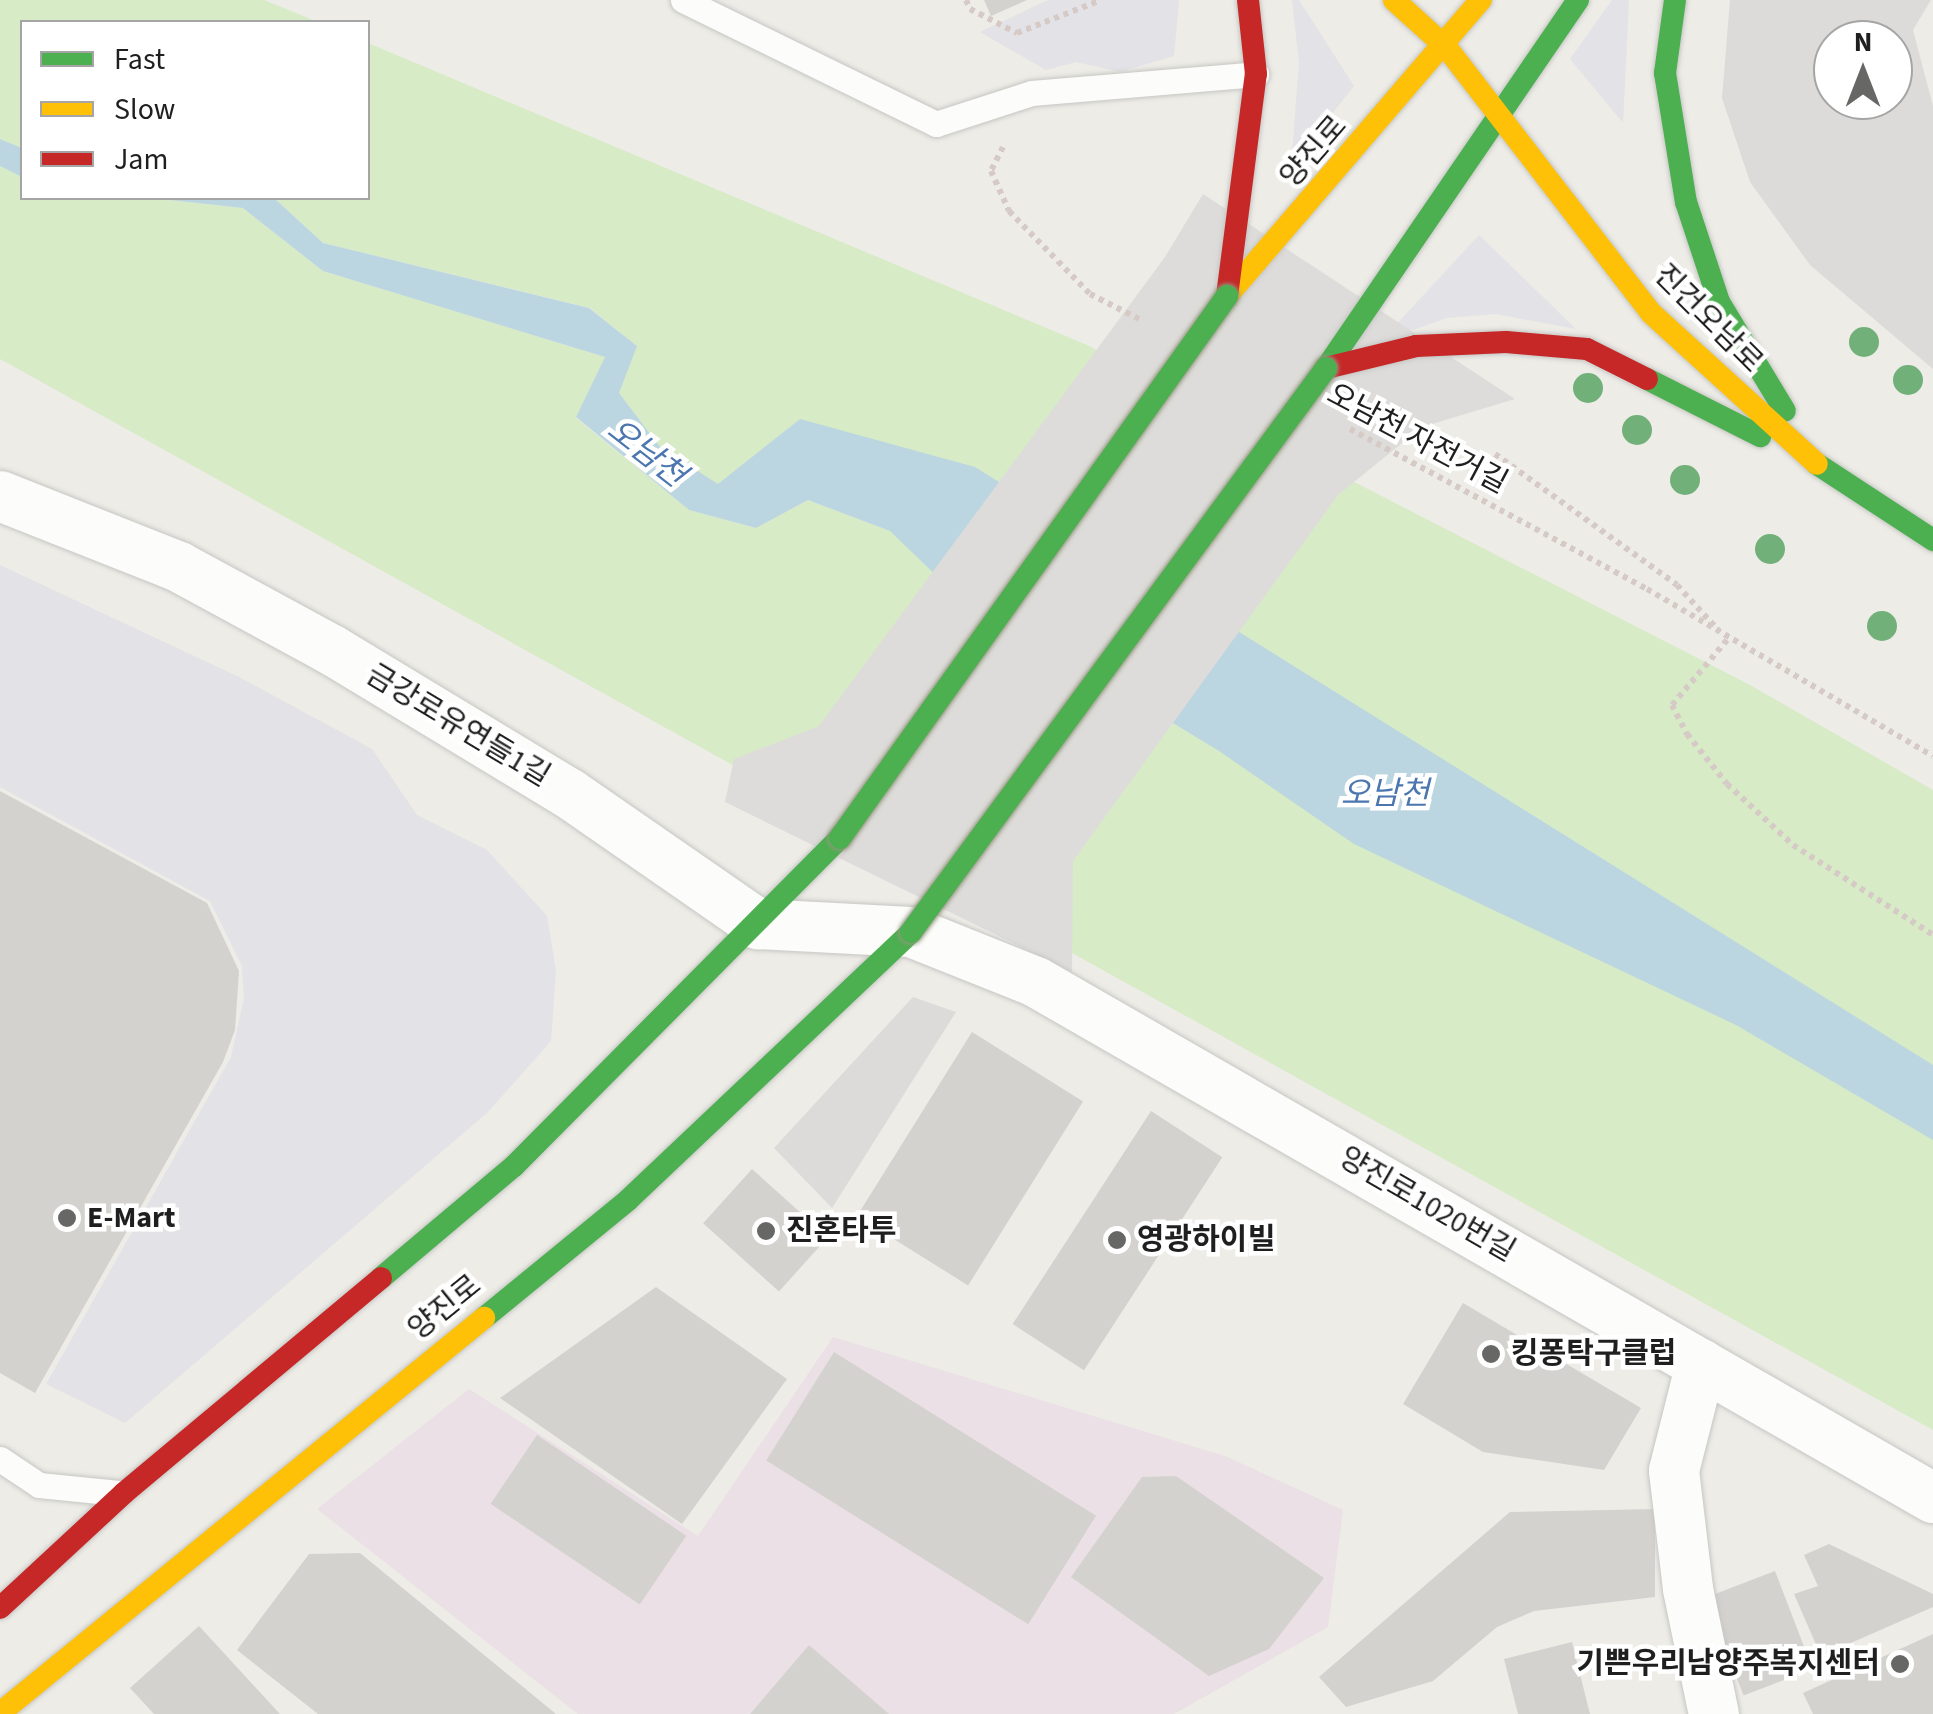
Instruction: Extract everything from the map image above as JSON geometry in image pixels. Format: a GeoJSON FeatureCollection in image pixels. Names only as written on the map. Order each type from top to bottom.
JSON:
{"type":"FeatureCollection","features":[{"type":"Feature","properties":{"kind":"main road"},"geometry":{"type":"LineString","coordinates":[[1227,296],[1256,74],[1248,0]]}},
{"type":"Feature","properties":{"kind":"main road","name":"진건오남로"},"geometry":{"type":"LineString","coordinates":[[1394,0],[1447,48],[1651,313],[1817,464],[1933,540]]}},
{"type":"Feature","properties":{"kind":"main road","name":"진건오남로"},"geometry":{"type":"LineString","coordinates":[[1424,0],[1447,48]]}},
{"type":"Feature","properties":{"kind":"main road","name":"양진로"},"geometry":{"type":"LineString","coordinates":[[758,924],[840,838],[1227,296],[1447,48],[1481,0]]}},
{"type":"Feature","properties":{"kind":"main road"},"geometry":{"type":"LineString","coordinates":[[1326,368],[1578,0]]}},
{"type":"Feature","properties":{"kind":"main road"},"geometry":{"type":"LineString","coordinates":[[1675,0],[1665,73],[1686,202],[1719,302],[1817,464]]}},
{"type":"Feature","properties":{"kind":"main road"},"geometry":{"type":"LineString","coordinates":[[1326,368],[1416,346],[1506,342],[1587,349],[1817,464]]}},
{"type":"Feature","properties":{"kind":"main road","name":"양진로"},"geometry":{"type":"LineString","coordinates":[[0,1713],[628,1200],[911,932],[1326,368]]}},
{"type":"Feature","properties":{"kind":"main road"},"geometry":{"type":"LineString","coordinates":[[0,1608],[124,1494],[514,1166],[758,924]]}},
{"type":"Feature","properties":{"kind":"street","name":"금강로유연들1길"},"geometry":{"type":"LineString","coordinates":[[0,496],[179,567],[332,650],[586,804],[758,924]]}},
{"type":"Feature","properties":{"kind":"street"},"geometry":{"type":"LineString","coordinates":[[758,924],[911,932]]}},
{"type":"Feature","properties":{"kind":"street","name":"양진로1020번길"},"geometry":{"type":"LineString","coordinates":[[911,932],[1036,982],[1933,1498]]}},
{"type":"Feature","properties":{"kind":"street"},"geometry":{"type":"LineString","coordinates":[[1701,1364],[1674,1471],[1688,1590],[1714,1714]]}},
{"type":"Feature","properties":{"kind":"lane"},"geometry":{"type":"LineString","coordinates":[[683,0],[936,124],[1032,93],[1256,74]]}},
{"type":"Feature","properties":{"kind":"lane"},"geometry":{"type":"LineString","coordinates":[[0,1459],[39,1485],[124,1494]]}},
{"type":"Feature","properties":{"kind":"path"},"geometry":{"type":"LineString","coordinates":[[966,0],[970,10],[1017,34],[1101,0]]}},
{"type":"Feature","properties":{"kind":"path"},"geometry":{"type":"LineString","coordinates":[[1032,93],[990,171],[1009,211],[1090,294],[1142,320]]}},
{"type":"Feature","properties":{"kind":"path","name":"오남천 자전거길"},"geometry":{"type":"LineString","coordinates":[[1331,420],[1647,589],[1727,640],[1933,756]]}},
{"type":"Feature","properties":{"kind":"path"},"geometry":{"type":"LineString","coordinates":[[1495,454],[1677,585],[1727,640],[1672,705],[1687,734],[1726,784],[1793,844],[1933,935]]}},
{"type":"Feature","properties":{"kind":"shaded area"},"geometry":{"type":"Polygon","coordinates":[[[1048,0],[1179,0],[1174,56],[1120,72],[1076,62],[1046,70],[980,32],[1048,0]]]}},
{"type":"Feature","properties":{"kind":"shaded area"},"geometry":{"type":"Polygon","coordinates":[[[1292,0],[1299,0],[1354,86],[1291,166],[1299,63],[1292,0]]]}},
{"type":"Feature","properties":{"kind":"shaded area"},"geometry":{"type":"Polygon","coordinates":[[[1612,0],[1629,0],[1623,123],[1570,59],[1612,0]]]}},
{"type":"Feature","properties":{"kind":"shaded area"},"geometry":{"type":"Polygon","coordinates":[[[1730,0],[1931,0],[1913,30],[1933,106],[1933,369],[1810,265],[1750,182],[1722,98],[1730,0]]]}},
{"type":"Feature","properties":{"kind":"shaded area"},"geometry":{"type":"Polygon","coordinates":[[[1479,235],[1576,329],[1496,314],[1447,318],[1381,341],[1479,235]]]}},
{"type":"Feature","properties":{"kind":"shaded area"},"geometry":{"type":"Polygon","coordinates":[[[0,565],[239,677],[372,749],[417,815],[487,850],[547,916],[556,971],[551,1041],[488,1112],[125,1423],[46,1384],[231,1057],[244,998],[242,966],[210,901],[0,787],[0,565]]]}},
{"type":"Feature","properties":{"kind":"shaded area"},"geometry":{"type":"Polygon","coordinates":[[[913,997],[956,1012],[832,1208],[774,1148],[913,997]]]}},
{"type":"Feature","properties":{"kind":"shaded area"},"geometry":{"type":"Polygon","coordinates":[[[833,1337],[1225,1456],[1343,1510],[1328,1627],[1174,1714],[578,1714],[317,1509],[469,1389],[698,1536],[833,1337]]]}},
{"type":"Feature","properties":{"kind":"green space"},"geometry":{"type":"Polygon","coordinates":[[[0,0],[264,0],[313,20],[20,20],[20,147],[0,139],[0,0]]]}},
{"type":"Feature","properties":{"kind":"green space"},"geometry":{"type":"Polygon","coordinates":[[[370,44],[1087,345],[1750,685],[1933,790],[1933,1430],[0,359],[0,166],[20,176],[20,200],[170,200],[243,208],[323,271],[605,357],[576,418],[689,510],[756,528],[808,500],[890,531],[800,419],[718,485],[660,447],[618,392],[637,346],[590,308],[323,243],[276,200],[370,200],[370,44]]]}},
{"type":"Feature","properties":{"kind":"water"},"geometry":{"type":"Polygon","coordinates":[[[0,139],[20,147],[20,176],[0,166],[0,139]]]}},
{"type":"Feature","properties":{"kind":"water","name":"오남천"},"geometry":{"type":"Polygon","coordinates":[[[170,200],[276,200],[323,243],[589,308],[637,346],[619,393],[660,447],[718,484],[800,419],[975,467],[1933,1065],[1933,1140],[1736,1025],[1354,844],[1219,751],[946,585],[890,531],[808,500],[756,528],[689,510],[576,417],[605,357],[323,271],[243,208],[170,200]]]}},
{"type":"Feature","properties":{"kind":"pier"},"geometry":{"type":"Polygon","coordinates":[[[1203,194],[1515,399],[1422,427],[1338,495],[1073,861],[1072,972],[725,802],[734,759],[819,726],[1165,257],[1203,194]]]}},
{"type":"Feature","properties":{"kind":"building"},"geometry":{"type":"Polygon","coordinates":[[[984,0],[1027,0],[991,16],[984,0]]]}},
{"type":"Feature","properties":{"kind":"building","name":"E-Mart"},"geometry":{"type":"Polygon","coordinates":[[[0,791],[207,903],[239,971],[235,1030],[223,1062],[35,1393],[0,1373],[0,791]]]}},
{"type":"Feature","properties":{"kind":"building"},"geometry":{"type":"Polygon","coordinates":[[[972,1032],[1083,1101],[968,1285],[857,1216],[972,1032]]]}},
{"type":"Feature","properties":{"kind":"building","name":"영광하이빌"},"geometry":{"type":"Polygon","coordinates":[[[1151,1111],[1222,1157],[1084,1370],[1013,1324],[1151,1111]]]}},
{"type":"Feature","properties":{"kind":"building","name":"진혼타투"},"geometry":{"type":"Polygon","coordinates":[[[752,1169],[828,1237],[779,1292],[703,1223],[752,1169]]]}},
{"type":"Feature","properties":{"kind":"building"},"geometry":{"type":"Polygon","coordinates":[[[656,1287],[787,1379],[682,1524],[500,1398],[656,1287]]]}},
{"type":"Feature","properties":{"kind":"building","name":"킹퐁탁구클럽"},"geometry":{"type":"Polygon","coordinates":[[[1463,1303],[1641,1408],[1604,1470],[1483,1452],[1403,1404],[1463,1303]]]}},
{"type":"Feature","properties":{"kind":"building"},"geometry":{"type":"Polygon","coordinates":[[[834,1352],[1096,1516],[1028,1624],[766,1461],[834,1352]]]}},
{"type":"Feature","properties":{"kind":"building"},"geometry":{"type":"Polygon","coordinates":[[[537,1435],[686,1536],[640,1604],[491,1504],[537,1435]]]}},
{"type":"Feature","properties":{"kind":"building"},"geometry":{"type":"Polygon","coordinates":[[[1176,1476],[1324,1578],[1269,1649],[1209,1676],[1071,1577],[1142,1477],[1176,1476]]]}},
{"type":"Feature","properties":{"kind":"building"},"geometry":{"type":"Polygon","coordinates":[[[1655,1509],[1655,1597],[1534,1611],[1497,1627],[1433,1681],[1346,1707],[1319,1677],[1510,1512],[1655,1509]]]}},
{"type":"Feature","properties":{"kind":"building"},"geometry":{"type":"Polygon","coordinates":[[[1829,1544],[1933,1594],[1933,1607],[1821,1656],[1794,1594],[1818,1586],[1804,1555],[1829,1544]]]}},
{"type":"Feature","properties":{"kind":"building"},"geometry":{"type":"Polygon","coordinates":[[[360,1553],[556,1714],[318,1714],[237,1650],[309,1554],[360,1553]]]}},
{"type":"Feature","properties":{"kind":"building"},"geometry":{"type":"Polygon","coordinates":[[[1775,1571],[1813,1669],[1744,1696],[1706,1598],[1775,1571]]]}},
{"type":"Feature","properties":{"kind":"building"},"geometry":{"type":"Polygon","coordinates":[[[199,1626],[280,1714],[154,1714],[130,1688],[199,1626]]]}},
{"type":"Feature","properties":{"kind":"building","name":"기쁜우리남양주복지센터"},"geometry":{"type":"Polygon","coordinates":[[[1933,1634],[1933,1714],[1813,1714],[1803,1693],[1933,1634]]]}},
{"type":"Feature","properties":{"kind":"building"},"geometry":{"type":"Polygon","coordinates":[[[1572,1642],[1590,1714],[1518,1714],[1504,1659],[1572,1642]]]}},
{"type":"Feature","properties":{"kind":"building"},"geometry":{"type":"Polygon","coordinates":[[[809,1645],[889,1714],[750,1714],[809,1645]]]}},
{"type":"Feature","properties":{"kind":"traffic: fast"},"geometry":{"type":"LineString","coordinates":[[1326,368],[1578,0]]}},
{"type":"Feature","properties":{"kind":"traffic: fast"},"geometry":{"type":"LineString","coordinates":[[1675,0],[1665,73],[1686,202],[1719,302],[1785,411]]}},
{"type":"Feature","properties":{"kind":"traffic: fast"},"geometry":{"type":"LineString","coordinates":[[840,838],[1227,296]]}},
{"type":"Feature","properties":{"kind":"traffic: fast"},"geometry":{"type":"LineString","coordinates":[[911,932],[1326,368]]}},
{"type":"Feature","properties":{"kind":"traffic: fast"},"geometry":{"type":"LineString","coordinates":[[1647,379],[1760,436]]}},
{"type":"Feature","properties":{"kind":"traffic: fast"},"geometry":{"type":"LineString","coordinates":[[1817,464],[1933,540]]}},
{"type":"Feature","properties":{"kind":"traffic: fast"},"geometry":{"type":"LineString","coordinates":[[381,1278],[514,1166],[840,838]]}},
{"type":"Feature","properties":{"kind":"traffic: fast"},"geometry":{"type":"LineString","coordinates":[[484,1318],[628,1200],[911,932]]}},
{"type":"Feature","properties":{"kind":"traffic: slow"},"geometry":{"type":"LineString","coordinates":[[1394,0],[1447,48],[1651,313],[1817,464]]}},
{"type":"Feature","properties":{"kind":"traffic: slow"},"geometry":{"type":"LineString","coordinates":[[1227,296],[1481,0]]}},
{"type":"Feature","properties":{"kind":"traffic: slow"},"geometry":{"type":"LineString","coordinates":[[0,1713],[484,1318]]}},
{"type":"Feature","properties":{"kind":"traffic: jam"},"geometry":{"type":"LineString","coordinates":[[1227,296],[1256,74],[1248,0]]}},
{"type":"Feature","properties":{"kind":"traffic: jam"},"geometry":{"type":"LineString","coordinates":[[1326,368],[1416,346],[1506,342],[1587,349],[1647,379]]}},
{"type":"Feature","properties":{"kind":"traffic: jam"},"geometry":{"type":"LineString","coordinates":[[0,1608],[124,1493],[381,1278]]}},
{"type":"Feature","properties":{"kind":"place","name":"E-Mart"},"geometry":{"type":"Point","coordinates":[67,1218]}},
{"type":"Feature","properties":{"kind":"place","name":"진혼타투"},"geometry":{"type":"Point","coordinates":[766,1231]}},
{"type":"Feature","properties":{"kind":"place","name":"영광하이빌"},"geometry":{"type":"Point","coordinates":[1117,1240]}},
{"type":"Feature","properties":{"kind":"place","name":"킹퐁탁구클럽"},"geometry":{"type":"Point","coordinates":[1491,1354]}},
{"type":"Feature","properties":{"kind":"place","name":"기쁜우리남양주복지센터"},"geometry":{"type":"Point","coordinates":[1900,1664]}}]}
